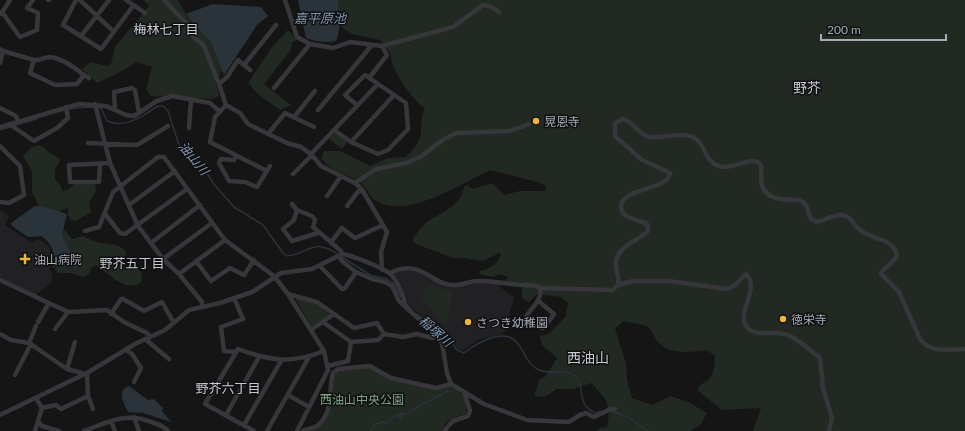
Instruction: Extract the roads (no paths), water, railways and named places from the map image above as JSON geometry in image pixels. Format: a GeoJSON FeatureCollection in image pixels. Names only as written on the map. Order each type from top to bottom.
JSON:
{"type":"FeatureCollection","features":[{"type":"Feature","properties":{"kind":"street"},"geometry":{"type":"LineString","coordinates":[[10,0],[1,14],[20,37],[37,30],[38,13],[27,8],[33,0]]}},
{"type":"Feature","properties":{"kind":"street"},"geometry":{"type":"LineString","coordinates":[[76,0],[63,25],[101,49],[132,6]]}},
{"type":"Feature","properties":{"kind":"street"},"geometry":{"type":"LineString","coordinates":[[80,0],[113,31]]}},
{"type":"Feature","properties":{"kind":"street"},"geometry":{"type":"LineString","coordinates":[[81,36],[109,0]]}},
{"type":"Feature","properties":{"kind":"street"},"geometry":{"type":"LineString","coordinates":[[126,0],[132,6],[145,13]]}},
{"type":"Feature","properties":{"kind":"street"},"geometry":{"type":"LineString","coordinates":[[164,0],[186,23],[193,36],[204,46],[226,105],[240,113],[248,124],[287,144],[301,147],[312,155],[321,166],[355,183],[361,188],[383,225],[387,235],[381,252],[382,270]]}},
{"type":"Feature","properties":{"kind":"street"},"geometry":{"type":"LineString","coordinates":[[285,0],[297,37],[310,44],[333,48],[350,42],[382,46],[453,27],[483,5],[490,6],[499,12]]}},
{"type":"Feature","properties":{"kind":"street"},"geometry":{"type":"LineString","coordinates":[[244,65],[276,26]]}},
{"type":"Feature","properties":{"kind":"street"},"geometry":{"type":"LineString","coordinates":[[274,88],[310,44]]}},
{"type":"Feature","properties":{"kind":"street"},"geometry":{"type":"LineString","coordinates":[[318,110],[372,45]]}},
{"type":"Feature","properties":{"kind":"street"},"geometry":{"type":"LineString","coordinates":[[369,78],[386,55],[382,46]]}},
{"type":"Feature","properties":{"kind":"street"},"geometry":{"type":"LineString","coordinates":[[0,63],[2,50],[34,60],[50,57],[73,67],[89,78]]}},
{"type":"Feature","properties":{"kind":"street"},"geometry":{"type":"LineString","coordinates":[[34,60],[30,72],[55,85],[77,84],[84,75]]}},
{"type":"Feature","properties":{"kind":"street"},"geometry":{"type":"LineString","coordinates":[[219,84],[227,77],[238,60],[250,70]]}},
{"type":"Feature","properties":{"kind":"street"},"geometry":{"type":"LineString","coordinates":[[334,130],[351,142],[378,154],[388,150],[408,129],[406,103],[365,75],[345,95],[357,105]]}},
{"type":"Feature","properties":{"kind":"street"},"geometry":{"type":"LineString","coordinates":[[292,174],[312,155],[378,84]]}},
{"type":"Feature","properties":{"kind":"street"},"geometry":{"type":"LineString","coordinates":[[115,110],[114,92],[132,88],[135,90],[139,113]]}},
{"type":"Feature","properties":{"kind":"street"},"geometry":{"type":"LineString","coordinates":[[294,117],[315,91]]}},
{"type":"Feature","properties":{"kind":"street"},"geometry":{"type":"LineString","coordinates":[[351,142],[394,95]]}},
{"type":"Feature","properties":{"kind":"street"},"geometry":{"type":"LineString","coordinates":[[0,127],[66,109],[95,104],[106,106],[126,115],[134,116],[157,101],[172,96],[210,103],[219,111]]}},
{"type":"Feature","properties":{"kind":"street"},"geometry":{"type":"LineString","coordinates":[[189,128],[191,100]]}},
{"type":"Feature","properties":{"kind":"street"},"geometry":{"type":"LineString","coordinates":[[95,104],[110,163],[138,226],[163,259],[179,274],[202,302],[202,306]]}},
{"type":"Feature","properties":{"kind":"street"},"geometry":{"type":"LineString","coordinates":[[226,105],[215,117],[210,142],[267,171]]}},
{"type":"Feature","properties":{"kind":"street"},"geometry":{"type":"LineString","coordinates":[[0,108],[16,116],[18,121]]}},
{"type":"Feature","properties":{"kind":"street"},"geometry":{"type":"LineString","coordinates":[[9,124],[34,141],[57,128],[68,118],[66,109]]}},
{"type":"Feature","properties":{"kind":"street"},"geometry":{"type":"LineString","coordinates":[[268,134],[286,113],[314,127]]}},
{"type":"Feature","properties":{"kind":"street"},"geometry":{"type":"LineString","coordinates":[[618,285],[619,279],[616,260],[617,256],[623,248],[645,234],[648,228],[645,224],[634,221],[625,215],[622,211],[622,202],[635,191],[662,182],[670,175],[669,171],[642,160],[615,136],[615,123],[623,119],[628,120],[646,136],[688,135],[700,142],[712,162],[721,166],[758,162],[762,167],[761,182],[766,192],[772,197],[784,201],[800,200],[806,206],[811,219],[817,222],[840,215],[851,218],[860,230],[886,241],[891,245],[898,256],[894,262],[882,271],[881,274],[898,292],[924,345],[934,349],[944,350],[965,349]]}},
{"type":"Feature","properties":{"kind":"street"},"geometry":{"type":"LineString","coordinates":[[355,183],[376,169],[406,163],[456,133],[510,132],[529,124]]}},
{"type":"Feature","properties":{"kind":"street"},"geometry":{"type":"LineString","coordinates":[[88,143],[136,145],[168,126]]}},
{"type":"Feature","properties":{"kind":"street"},"geometry":{"type":"LineString","coordinates":[[0,146],[20,166],[24,195],[9,203],[0,202]]}},
{"type":"Feature","properties":{"kind":"street"},"geometry":{"type":"LineString","coordinates":[[237,156],[234,160],[221,159],[220,161],[220,165],[228,181],[245,182],[256,187],[270,166]]}},
{"type":"Feature","properties":{"kind":"street"},"geometry":{"type":"LineString","coordinates":[[85,231],[98,227],[105,214],[113,192],[120,185],[158,157],[164,157],[225,240],[274,276],[288,294],[324,351],[328,366],[325,379],[296,431]]}},
{"type":"Feature","properties":{"kind":"street"},"geometry":{"type":"LineString","coordinates":[[100,164],[99,182],[70,182],[69,165],[110,163]]}},
{"type":"Feature","properties":{"kind":"street"},"geometry":{"type":"LineString","coordinates":[[129,205],[175,171]]}},
{"type":"Feature","properties":{"kind":"street"},"geometry":{"type":"LineString","coordinates":[[327,196],[341,176]]}},
{"type":"Feature","properties":{"kind":"street"},"geometry":{"type":"LineString","coordinates":[[347,206],[361,188]]}},
{"type":"Feature","properties":{"kind":"street"},"geometry":{"type":"LineString","coordinates":[[105,214],[120,233],[125,234],[188,189]]}},
{"type":"Feature","properties":{"kind":"street"},"geometry":{"type":"LineString","coordinates":[[292,204],[297,210],[312,216],[315,220],[313,227],[318,233],[331,242],[343,262],[356,272],[386,282],[392,286],[399,301],[438,336],[442,343],[447,373],[451,384],[484,404],[528,420],[569,422],[586,413],[594,417],[613,409]]}},
{"type":"Feature","properties":{"kind":"street"},"geometry":{"type":"LineString","coordinates":[[151,243],[200,205]]}},
{"type":"Feature","properties":{"kind":"street"},"geometry":{"type":"LineString","coordinates":[[297,210],[294,220],[283,228],[292,241],[318,233]]}},
{"type":"Feature","properties":{"kind":"street"},"geometry":{"type":"LineString","coordinates":[[163,259],[212,223]]}},
{"type":"Feature","properties":{"kind":"street"},"geometry":{"type":"LineString","coordinates":[[331,242],[342,228],[355,238],[383,225]]}},
{"type":"Feature","properties":{"kind":"street"},"geometry":{"type":"LineString","coordinates":[[179,274],[225,240]]}},
{"type":"Feature","properties":{"kind":"street"},"geometry":{"type":"LineString","coordinates":[[0,415],[85,374],[148,338],[166,330],[189,310],[252,292],[274,276],[281,273],[296,272],[320,266],[340,256],[360,260],[390,273],[405,298],[405,306]]}},
{"type":"Feature","properties":{"kind":"street"},"geometry":{"type":"LineString","coordinates":[[196,261],[211,282],[230,268],[244,275],[254,260]]}},
{"type":"Feature","properties":{"kind":"street"},"geometry":{"type":"LineString","coordinates":[[320,266],[342,289],[345,288],[356,272]]}},
{"type":"Feature","properties":{"kind":"street"},"geometry":{"type":"LineString","coordinates":[[390,273],[397,270],[414,268],[422,270],[445,283],[455,285],[480,280],[500,284],[534,284],[540,288],[607,291],[612,290],[618,285],[633,281],[669,281],[727,289],[734,286],[746,274],[749,277],[750,287],[744,316],[746,326],[749,330],[757,333],[771,332],[791,335],[820,358],[823,388],[832,418],[829,431]]}},
{"type":"Feature","properties":{"kind":"street"},"geometry":{"type":"LineString","coordinates":[[0,280],[68,312],[107,310],[111,314],[147,333],[148,338],[169,359]]}},
{"type":"Feature","properties":{"kind":"street"},"geometry":{"type":"LineString","coordinates":[[539,300],[554,314],[544,328],[541,328],[526,318],[539,300],[540,288]]}},
{"type":"Feature","properties":{"kind":"street"},"geometry":{"type":"LineString","coordinates":[[288,294],[317,302],[354,328],[377,322],[380,324],[384,334]]}},
{"type":"Feature","properties":{"kind":"street"},"geometry":{"type":"LineString","coordinates":[[234,298],[243,319],[221,327],[224,351],[235,352],[238,349],[259,357],[281,360],[309,357],[324,351]]}},
{"type":"Feature","properties":{"kind":"street"},"geometry":{"type":"LineString","coordinates":[[111,314],[121,299],[144,311],[162,302],[174,323]]}},
{"type":"Feature","properties":{"kind":"street"},"geometry":{"type":"LineString","coordinates":[[15,375],[37,324],[49,304]]}},
{"type":"Feature","properties":{"kind":"street"},"geometry":{"type":"LineString","coordinates":[[55,329],[68,312]]}},
{"type":"Feature","properties":{"kind":"street"},"geometry":{"type":"LineString","coordinates":[[311,330],[334,314]]}},
{"type":"Feature","properties":{"kind":"street"},"geometry":{"type":"LineString","coordinates":[[323,322],[351,342],[378,340],[384,334]]}},
{"type":"Feature","properties":{"kind":"street"},"geometry":{"type":"LineString","coordinates":[[384,334],[403,337],[417,334],[432,338],[438,336]]}},
{"type":"Feature","properties":{"kind":"street"},"geometry":{"type":"LineString","coordinates":[[0,335],[11,340],[30,343],[67,369],[85,374]]}},
{"type":"Feature","properties":{"kind":"street"},"geometry":{"type":"LineString","coordinates":[[67,369],[75,342]]}},
{"type":"Feature","properties":{"kind":"street"},"geometry":{"type":"LineString","coordinates":[[328,366],[348,361],[351,342]]}},
{"type":"Feature","properties":{"kind":"street"},"geometry":{"type":"LineString","coordinates":[[126,350],[132,354],[141,368],[134,382]]}},
{"type":"Feature","properties":{"kind":"street"},"geometry":{"type":"LineString","coordinates":[[235,352],[205,404],[254,431]]}},
{"type":"Feature","properties":{"kind":"street"},"geometry":{"type":"LineString","coordinates":[[226,415],[259,357]]}},
{"type":"Feature","properties":{"kind":"street"},"geometry":{"type":"LineString","coordinates":[[268,431],[309,357]]}},
{"type":"Feature","properties":{"kind":"street"},"geometry":{"type":"LineString","coordinates":[[244,425],[281,360]]}},
{"type":"Feature","properties":{"kind":"street"},"geometry":{"type":"LineString","coordinates":[[303,431],[316,427],[327,414],[333,373],[338,369],[370,366],[391,378],[436,388],[451,384]]}},
{"type":"Feature","properties":{"kind":"street"},"geometry":{"type":"LineString","coordinates":[[85,374],[88,396],[93,409]]}},
{"type":"Feature","properties":{"kind":"street"},"geometry":{"type":"LineString","coordinates":[[444,431],[453,421],[468,416],[470,411],[464,392]]}},
{"type":"Feature","properties":{"kind":"street"},"geometry":{"type":"LineString","coordinates":[[288,395],[309,407]]}},
{"type":"Feature","properties":{"kind":"street"},"geometry":{"type":"LineString","coordinates":[[42,408],[56,405],[61,409],[88,396]]}},
{"type":"Feature","properties":{"kind":"street"},"geometry":{"type":"LineString","coordinates":[[35,431],[42,408],[36,398]]}},
{"type":"Feature","properties":{"kind":"street"},"geometry":{"type":"LineString","coordinates":[[134,417],[139,431]]}},
{"type":"Feature","properties":{"kind":"street"},"geometry":{"type":"LineString","coordinates":[[84,431],[111,420],[139,417],[164,427],[168,431]]}},
{"type":"Feature","properties":{"kind":"street"},"geometry":{"type":"LineString","coordinates":[[111,420],[115,431]]}},
{"type":"Feature","properties":{"kind":"street"},"geometry":{"type":"LineString","coordinates":[[38,421],[42,426],[59,431]]}},
{"type":"Feature","properties":{"kind":"water","name":"嘉平原池"},"geometry":{"type":"Polygon","coordinates":[[[298,0],[338,0],[339,30],[336,41],[321,42],[306,38],[298,0]]]}},
{"type":"Feature","properties":{"kind":"water"},"geometry":{"type":"Polygon","coordinates":[[[213,4],[261,7],[268,16],[257,25],[224,75],[211,43],[186,14],[213,4]]]}},
{"type":"Feature","properties":{"kind":"water"},"geometry":{"type":"Polygon","coordinates":[[[35,206],[67,214],[62,235],[72,256],[70,260],[77,262],[77,268],[60,265],[53,268],[53,250],[46,240],[42,236],[28,237],[12,226],[11,223],[35,206]]]}},
{"type":"Feature","properties":{"kind":"water"},"geometry":{"type":"Polygon","coordinates":[[[129,386],[148,400],[154,399],[163,408],[162,411],[171,422],[143,413],[128,412],[122,398],[122,394],[125,388],[129,386]]]}},
{"type":"Feature","properties":{"kind":"waterway","name":"油山川"},"geometry":{"type":"LineString","coordinates":[[69,109],[87,107],[101,108],[107,121],[121,123],[134,120],[158,106],[163,106],[168,111],[179,145],[202,165],[213,183],[234,207],[263,225],[283,253],[287,256],[312,248],[323,247],[339,255]]}},
{"type":"Feature","properties":{"kind":"waterway","name":"油山川"},"geometry":{"type":"LineString","coordinates":[[13,126],[36,119]]}},
{"type":"Feature","properties":{"kind":"waterway","name":"油山川"},"geometry":{"type":"LineString","coordinates":[[0,130],[10,127]]}},
{"type":"Feature","properties":{"kind":"waterway","name":"油山川"},"geometry":{"type":"LineString","coordinates":[[342,257],[370,275],[387,279],[394,284],[401,297]]}},
{"type":"Feature","properties":{"kind":"waterway","name":"稲塚川"},"geometry":{"type":"LineString","coordinates":[[406,303],[411,309]]}},
{"type":"Feature","properties":{"kind":"waterway","name":"稲塚川"},"geometry":{"type":"LineString","coordinates":[[417,314],[449,339],[457,350],[464,353],[483,341],[491,338],[506,336],[512,339],[518,344],[529,362],[535,368],[548,372],[567,372],[575,376],[580,385],[585,405],[596,413],[601,411]]}},
{"type":"Feature","properties":{"kind":"waterway"},"geometry":{"type":"LineString","coordinates":[[371,431],[374,425],[382,422],[386,423],[400,413],[407,414],[411,410],[416,409],[448,391]]}},
{"type":"Feature","properties":{"kind":"waterway","name":"稲塚川"},"geometry":{"type":"LineString","coordinates":[[611,411],[628,417],[648,431]]}},
{"type":"Feature","properties":{"kind":"waterway"},"geometry":{"type":"LineString","coordinates":[[399,415],[399,417],[400,418],[403,417],[401,415],[399,416],[400,418],[402,417],[401,416]]}},
{"type":"Feature","properties":{"kind":"waterway"},"geometry":{"type":"LineString","coordinates":[[398,416],[401,419],[403,415]]}},
{"type":"Feature","properties":{"kind":"place","name":"晃恩寺"},"geometry":{"type":"Point","coordinates":[536,121]}},
{"type":"Feature","properties":{"kind":"place","name":"油山病院"},"geometry":{"type":"Point","coordinates":[25,259]}},
{"type":"Feature","properties":{"kind":"place","name":"徳栄寺"},"geometry":{"type":"Point","coordinates":[783,319]}},
{"type":"Feature","properties":{"kind":"place","name":"さつき幼稚園"},"geometry":{"type":"Point","coordinates":[468,322]}},
{"type":"Feature","properties":{"kind":"district","name":"梅林七丁目"},"geometry":{"type":"Point","coordinates":[166,29]}},
{"type":"Feature","properties":{"kind":"district","name":"野芥"},"geometry":{"type":"Point","coordinates":[807,87]}},
{"type":"Feature","properties":{"kind":"district","name":"野芥五丁目"},"geometry":{"type":"Point","coordinates":[132,263]}},
{"type":"Feature","properties":{"kind":"district","name":"西油山"},"geometry":{"type":"Point","coordinates":[588,357]}},
{"type":"Feature","properties":{"kind":"district","name":"野芥六丁目"},"geometry":{"type":"Point","coordinates":[228,388]}},
{"type":"Feature","properties":{"kind":"park label","name":"西油山中央公園"},"geometry":{"type":"Point","coordinates":[362,399]}}]}
